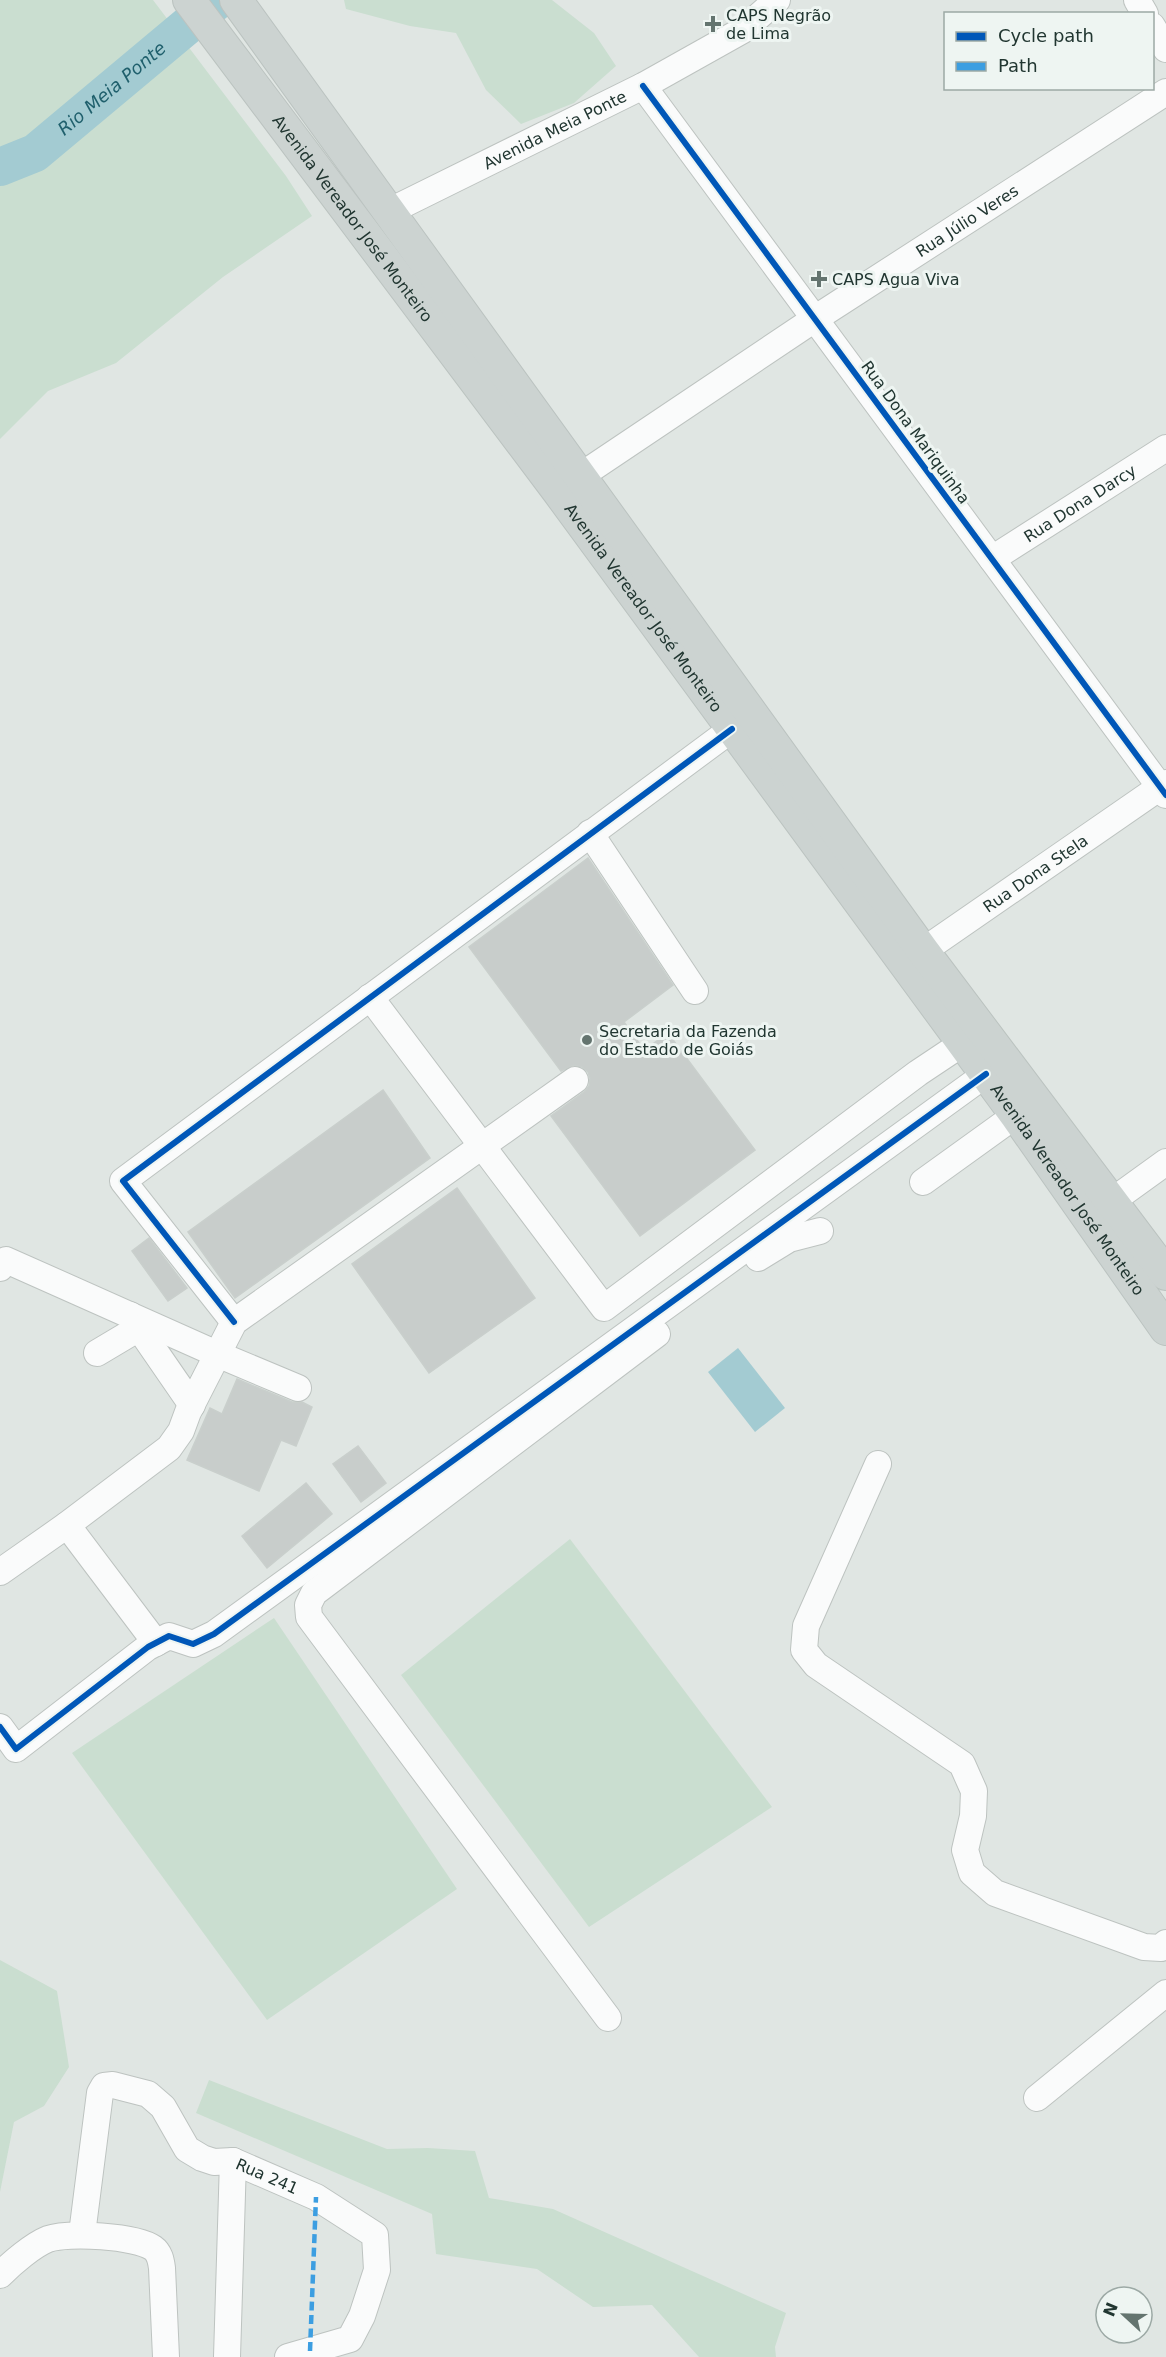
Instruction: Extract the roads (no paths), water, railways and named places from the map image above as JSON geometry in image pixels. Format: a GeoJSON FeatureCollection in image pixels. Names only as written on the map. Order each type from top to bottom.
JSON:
{"type":"FeatureCollection","features":[{"type":"Feature","properties":{"kind":"main road","name":"Avenida Vereador José Monteiro"},"geometry":{"type":"LineString","coordinates":[[189,0],[240,68],[569,484],[914,957],[963,1043],[1166,1329]]}},
{"type":"Feature","properties":{"kind":"main road","name":"Avenida Vereador José Monteiro"},"geometry":{"type":"LineString","coordinates":[[236,0],[388,212],[732,729],[1112,1201],[1166,1274]]}},
{"type":"Feature","properties":{"kind":"street","name":"Avenida Meia Ponte"},"geometry":{"type":"LineString","coordinates":[[388,212],[643,86],[743,30],[777,0]]}},
{"type":"Feature","properties":{"kind":"street"},"geometry":{"type":"LineString","coordinates":[[1154,29],[1166,49]]}},
{"type":"Feature","properties":{"kind":"street","name":"Rua Dona Mariquinha"},"geometry":{"type":"LineString","coordinates":[[643,86],[1164,788]]}},
{"type":"Feature","properties":{"kind":"street","name":"Rua Júlio Veres"},"geometry":{"type":"LineString","coordinates":[[569,484],[816,318],[1166,92]]}},
{"type":"Feature","properties":{"kind":"street","name":"Rua Dona Darcy"},"geometry":{"type":"LineString","coordinates":[[992,559],[1166,448]]}},
{"type":"Feature","properties":{"kind":"street"},"geometry":{"type":"LineString","coordinates":[[234,1322],[123,1181],[732,729]]}},
{"type":"Feature","properties":{"kind":"street","name":"Rua Dona Stela"},"geometry":{"type":"LineString","coordinates":[[914,957],[1164,788]]}},
{"type":"Feature","properties":{"kind":"street"},"geometry":{"type":"LineString","coordinates":[[590,833],[696,992]]}},
{"type":"Feature","properties":{"kind":"street"},"geometry":{"type":"LineString","coordinates":[[370,997],[604,1308],[918,1073],[963,1043]]}},
{"type":"Feature","properties":{"kind":"street"},"geometry":{"type":"LineString","coordinates":[[0,1727],[16,1749],[156,1643],[169,1636],[193,1644],[214,1634],[986,1074]]}},
{"type":"Feature","properties":{"kind":"street"},"geometry":{"type":"LineString","coordinates":[[0,1572],[169,1448],[181,1431],[234,1322],[575,1080]]}},
{"type":"Feature","properties":{"kind":"street"},"geometry":{"type":"LineString","coordinates":[[923,1182],[1016,1115]]}},
{"type":"Feature","properties":{"kind":"street"},"geometry":{"type":"LineString","coordinates":[[819,1149],[842,1179]]}},
{"type":"Feature","properties":{"kind":"street"},"geometry":{"type":"LineString","coordinates":[[1112,1201],[1166,1162]]}},
{"type":"Feature","properties":{"kind":"street"},"geometry":{"type":"LineString","coordinates":[[608,2018],[309,1617],[309,1605],[314,1593],[763,1254],[789,1239],[820,1231]]}},
{"type":"Feature","properties":{"kind":"street"},"geometry":{"type":"LineString","coordinates":[[0,1268],[6,1260],[134,1321],[298,1388]]}},
{"type":"Feature","properties":{"kind":"street"},"geometry":{"type":"LineString","coordinates":[[97,1353],[134,1321]]}},
{"type":"Feature","properties":{"kind":"street"},"geometry":{"type":"LineString","coordinates":[[134,1321],[192,1405]]}},
{"type":"Feature","properties":{"kind":"street"},"geometry":{"type":"LineString","coordinates":[[878,1464],[806,1626],[804,1650],[816,1665],[962,1764],[974,1791],[973,1816],[965,1850],[972,1873],[995,1893],[1161,1953]]}},
{"type":"Feature","properties":{"kind":"street"},"geometry":{"type":"LineString","coordinates":[[67,1525],[156,1643]]}},
{"type":"Feature","properties":{"kind":"street"},"geometry":{"type":"LineString","coordinates":[[1037,2098],[1166,1993]]}},
{"type":"Feature","properties":{"kind":"street"},"geometry":{"type":"LineString","coordinates":[[82,2234],[100,2093],[104,2086],[113,2085],[148,2094],[163,2107],[187,2148],[202,2158],[214,2162],[233,2161]]}},
{"type":"Feature","properties":{"kind":"street","name":"Rua 241"},"geometry":{"type":"LineString","coordinates":[[227,2357],[233,2161],[316,2198],[375,2235],[377,2270],[362,2316],[350,2338],[288,2357]]}},
{"type":"Feature","properties":{"kind":"street"},"geometry":{"type":"LineString","coordinates":[[0,2275],[13,2262],[48,2239],[82,2234],[141,2243],[153,2248],[160,2257],[166,2357]]}},
{"type":"Feature","properties":{"kind":"water"},"geometry":{"type":"Polygon","coordinates":[[[738,1348],[785,1408],[755,1432],[708,1372],[738,1348]]]}},
{"type":"Feature","properties":{"kind":"waterway","name":"Rio Meia Ponte"},"geometry":{"type":"LineString","coordinates":[[0,167],[35,153],[218,0]]}},
{"type":"Feature","properties":{"kind":"place","name":"CAPS Negrão de Lima"},"geometry":{"type":"Point","coordinates":[713,24]}},
{"type":"Feature","properties":{"kind":"place","name":"CAPS Agua Viva"},"geometry":{"type":"Point","coordinates":[819,279]}},
{"type":"Feature","properties":{"kind":"place","name":"Secretaria da Fazenda do Estado de Goiás"},"geometry":{"type":"Point","coordinates":[587,1040]}}]}
